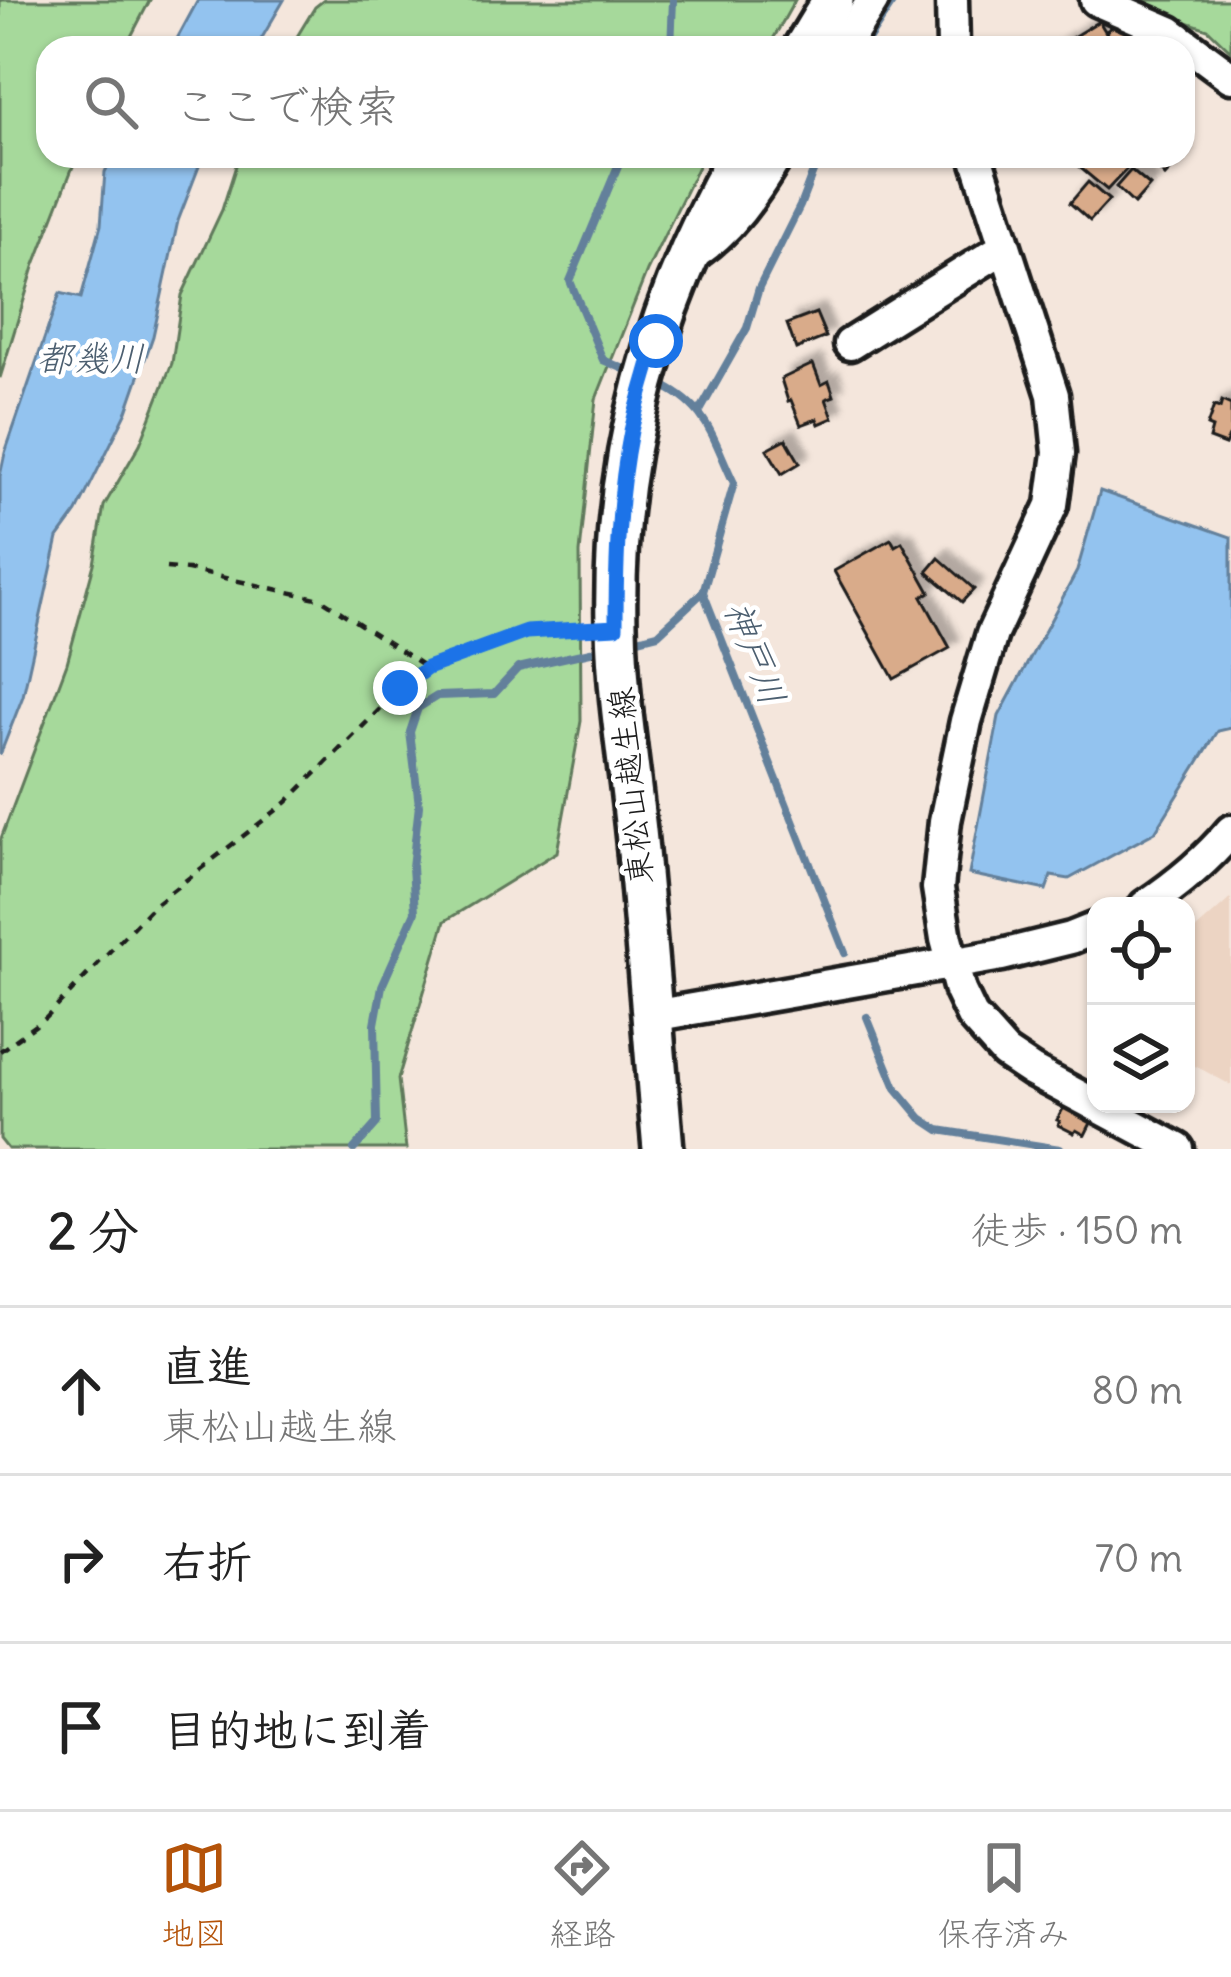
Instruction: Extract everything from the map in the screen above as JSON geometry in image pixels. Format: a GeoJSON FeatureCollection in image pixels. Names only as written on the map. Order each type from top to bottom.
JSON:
{"type":"FeatureCollection","features":[{"type":"Feature","properties":{"kind":"main road"},"geometry":{"type":"LineString","coordinates":[[810,36],[833,0]]}},
{"type":"Feature","properties":{"kind":"main road","name":"東松山越生線"},"geometry":{"type":"LineString","coordinates":[[663,1149],[637,837],[622,730],[616,556],[631,432],[656,341],[685,260],[732,168]]}},
{"type":"Feature","properties":{"kind":"street"},"geometry":{"type":"LineString","coordinates":[[850,36],[873,0]]}},
{"type":"Feature","properties":{"kind":"street"},"geometry":{"type":"LineString","coordinates":[[952,0],[953,36]]}},
{"type":"Feature","properties":{"kind":"street"},"geometry":{"type":"LineString","coordinates":[[1096,0],[1176,36]]}},
{"type":"Feature","properties":{"kind":"street"},"geometry":{"type":"LineString","coordinates":[[1195,48],[1231,76]]}},
{"type":"Feature","properties":{"kind":"street"},"geometry":{"type":"LineString","coordinates":[[685,260],[710,244],[734,218],[769,168]]}},
{"type":"Feature","properties":{"kind":"street"},"geometry":{"type":"LineString","coordinates":[[980,168],[1053,394],[1059,453],[1052,505],[992,634],[965,721],[945,821],[938,888],[952,964],[972,1016],[1005,1053],[1178,1149]]}},
{"type":"Feature","properties":{"kind":"street"},"geometry":{"type":"LineString","coordinates":[[850,344],[1005,247]]}},
{"type":"Feature","properties":{"kind":"street"},"geometry":{"type":"LineString","coordinates":[[1159,897],[1208,859],[1231,831]]}},
{"type":"Feature","properties":{"kind":"street"},"geometry":{"type":"LineString","coordinates":[[652,1016],[952,964],[1087,931]]}},
{"type":"Feature","properties":{"kind":"path"},"geometry":{"type":"LineString","coordinates":[[166,568],[321,599],[427,668]]}},
{"type":"Feature","properties":{"kind":"path"},"geometry":{"type":"LineString","coordinates":[[0,1051],[46,1018],[154,905],[287,802],[400,688],[427,668],[526,632],[616,627]]}},
{"type":"Feature","properties":{"kind":"shaded area"},"geometry":{"type":"Polygon","coordinates":[[[1231,898],[1231,1085],[1195,1066],[1195,930],[1231,898]]]}},
{"type":"Feature","properties":{"kind":"green space"},"geometry":{"type":"Polygon","coordinates":[[[0,0],[150,0],[131,36],[36,36],[36,168],[72,168],[34,267],[0,378],[0,0]]]}},
{"type":"Feature","properties":{"kind":"green space"},"geometry":{"type":"Polygon","coordinates":[[[324,0],[795,0],[775,36],[297,36],[324,0]]]}},
{"type":"Feature","properties":{"kind":"green space"},"geometry":{"type":"Polygon","coordinates":[[[1145,0],[1231,0],[1231,51],[1208,29],[1145,0]]]}},
{"type":"Feature","properties":{"kind":"green space"},"geometry":{"type":"Polygon","coordinates":[[[235,168],[697,168],[647,271],[596,399],[580,553],[581,721],[557,852],[445,921],[398,1079],[406,1149],[8,1149],[0,1139],[0,841],[67,663],[104,506],[140,444],[172,363],[182,295],[222,210],[235,168]]]}},
{"type":"Feature","properties":{"kind":"water"},"geometry":{"type":"Polygon","coordinates":[[[198,0],[284,0],[263,36],[178,36],[198,0]]]}},
{"type":"Feature","properties":{"kind":"water","name":"都幾川"},"geometry":{"type":"Polygon","coordinates":[[[107,168],[198,168],[178,221],[153,336],[127,411],[77,512],[58,538],[23,696],[0,755],[0,476],[60,293],[81,298],[101,225],[107,168]]]}},
{"type":"Feature","properties":{"kind":"water"},"geometry":{"type":"Polygon","coordinates":[[[1100,491],[1231,537],[1231,728],[1218,731],[1155,832],[1069,879],[1051,876],[1046,890],[969,874],[999,716],[1077,571],[1100,491]]]}},
{"type":"Feature","properties":{"kind":"building"},"geometry":{"type":"Polygon","coordinates":[[[1099,21],[1108,36],[1075,36],[1099,21]]]}},
{"type":"Feature","properties":{"kind":"building"},"geometry":{"type":"Polygon","coordinates":[[[1119,23],[1132,36],[1110,36],[1106,31],[1119,23]]]}},
{"type":"Feature","properties":{"kind":"building"},"geometry":{"type":"Polygon","coordinates":[[[1080,168],[1128,168],[1107,190],[1080,168]]]}},
{"type":"Feature","properties":{"kind":"building"},"geometry":{"type":"Polygon","coordinates":[[[1131,170],[1150,186],[1134,204],[1116,187],[1131,170]]]}},
{"type":"Feature","properties":{"kind":"building"},"geometry":{"type":"Polygon","coordinates":[[[1088,182],[1109,200],[1090,221],[1070,203],[1088,182]]]}},
{"type":"Feature","properties":{"kind":"building"},"geometry":{"type":"Polygon","coordinates":[[[816,313],[826,337],[796,349],[787,324],[816,313]]]}},
{"type":"Feature","properties":{"kind":"building"},"geometry":{"type":"Polygon","coordinates":[[[813,364],[821,385],[829,381],[834,396],[826,399],[833,418],[801,425],[781,379],[813,364]]]}},
{"type":"Feature","properties":{"kind":"building"},"geometry":{"type":"Polygon","coordinates":[[[1222,401],[1231,405],[1231,433],[1225,445],[1209,439],[1212,428],[1207,426],[1214,406],[1220,408],[1222,401]]]}},
{"type":"Feature","properties":{"kind":"building"},"geometry":{"type":"Polygon","coordinates":[[[786,439],[800,463],[782,474],[767,449],[786,439]]]}},
{"type":"Feature","properties":{"kind":"building"},"geometry":{"type":"Polygon","coordinates":[[[891,539],[895,546],[902,542],[930,592],[922,597],[950,648],[894,679],[834,571],[891,539]]]}},
{"type":"Feature","properties":{"kind":"building"},"geometry":{"type":"Polygon","coordinates":[[[939,558],[974,589],[962,602],[927,572],[939,558]]]}},
{"type":"Feature","properties":{"kind":"building"},"geometry":{"type":"Polygon","coordinates":[[[1066,1103],[1094,1117],[1085,1135],[1058,1125],[1066,1103]]]}},
{"type":"Feature","properties":{"kind":"waterway","name":"神戸川"},"geometry":{"type":"LineString","coordinates":[[672,36],[673,0]]}},
{"type":"Feature","properties":{"kind":"waterway"},"geometry":{"type":"LineString","coordinates":[[871,36],[894,0]]}},
{"type":"Feature","properties":{"kind":"waterway","name":"神戸川"},"geometry":{"type":"LineString","coordinates":[[617,168],[570,281],[603,360],[636,374]]}},
{"type":"Feature","properties":{"kind":"waterway"},"geometry":{"type":"LineString","coordinates":[[700,411],[747,328],[759,288],[814,168]]}},
{"type":"Feature","properties":{"kind":"waterway","name":"神戸川"},"geometry":{"type":"LineString","coordinates":[[655,382],[697,411],[734,483],[703,592],[845,953]]}},
{"type":"Feature","properties":{"kind":"waterway"},"geometry":{"type":"LineString","coordinates":[[630,641],[658,634],[703,592]]}},
{"type":"Feature","properties":{"kind":"waterway"},"geometry":{"type":"LineString","coordinates":[[354,1149],[377,1123],[375,1024],[382,986],[415,912],[412,867],[419,805],[410,732],[418,708],[437,696],[494,694],[518,668],[604,649]]}},
{"type":"Feature","properties":{"kind":"waterway","name":"神戸川"},"geometry":{"type":"LineString","coordinates":[[867,1017],[896,1088],[921,1118],[939,1130],[1060,1149]]}},
{"type":"Feature","properties":{"kind":"route"},"geometry":{"type":"LineString","coordinates":[[400,688],[427,668],[526,632],[616,627],[622,493],[631,432],[656,341]]}}]}
